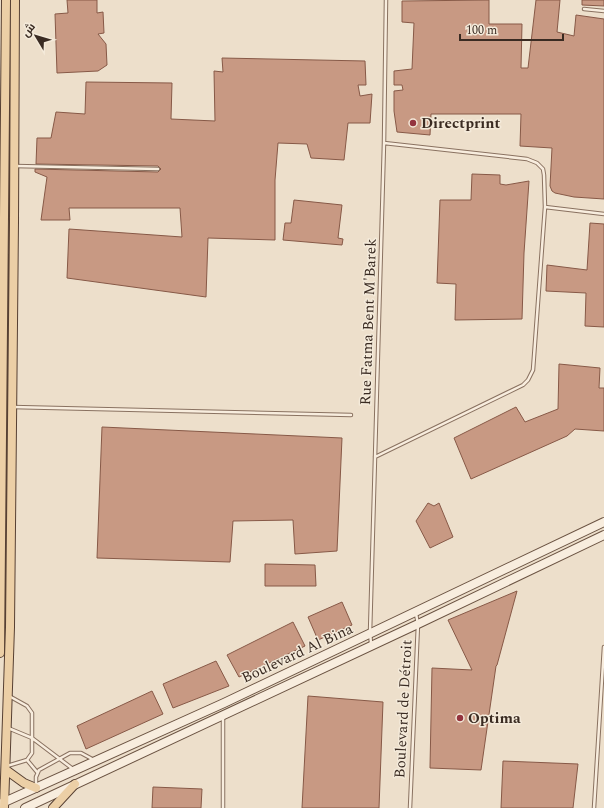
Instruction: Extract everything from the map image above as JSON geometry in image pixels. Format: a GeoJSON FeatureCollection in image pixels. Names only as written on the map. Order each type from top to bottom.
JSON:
{"type":"FeatureCollection","features":[{"type":"Feature","properties":{"kind":"main road"},"geometry":{"type":"LineString","coordinates":[[0,653],[6,0]]}},
{"type":"Feature","properties":{"kind":"main road"},"geometry":{"type":"LineString","coordinates":[[2,805],[6,627],[11,0]]}},
{"type":"Feature","properties":{"kind":"main road"},"geometry":{"type":"LineString","coordinates":[[2,805],[6,768],[8,696],[15,0]]}},
{"type":"Feature","properties":{"kind":"main road","name":"Boulevard Al Bina"},"geometry":{"type":"LineString","coordinates":[[2,805],[75,770],[224,703],[604,522]]}},
{"type":"Feature","properties":{"kind":"main road","name":"Boulevard Al Bina"},"geometry":{"type":"LineString","coordinates":[[24,808],[223,716],[604,535]]}},
{"type":"Feature","properties":{"kind":"main road"},"geometry":{"type":"LineString","coordinates":[[6,768],[24,783],[36,788]]}},
{"type":"Feature","properties":{"kind":"main road"},"geometry":{"type":"LineString","coordinates":[[53,808],[75,784]]}},
{"type":"Feature","properties":{"kind":"lane","name":"Rue Fatma Bent M'Barek"},"geometry":{"type":"LineString","coordinates":[[372,645],[370,633],[384,143],[386,0]]}},
{"type":"Feature","properties":{"kind":"lane"},"geometry":{"type":"LineString","coordinates":[[584,9],[604,11]]}},
{"type":"Feature","properties":{"kind":"lane"},"geometry":{"type":"LineString","coordinates":[[376,457],[523,385],[528,380],[533,370],[545,207],[543,169],[537,163],[527,158],[384,143]]}},
{"type":"Feature","properties":{"kind":"lane"},"geometry":{"type":"LineString","coordinates":[[14,166],[158,169]]}},
{"type":"Feature","properties":{"kind":"lane"},"geometry":{"type":"LineString","coordinates":[[545,207],[604,214]]}},
{"type":"Feature","properties":{"kind":"lane"},"geometry":{"type":"LineString","coordinates":[[12,407],[351,415]]}},
{"type":"Feature","properties":{"kind":"lane","name":"Boulevard de Détroit"},"geometry":{"type":"LineString","coordinates":[[410,808],[418,624],[415,612]]}},
{"type":"Feature","properties":{"kind":"lane"},"geometry":{"type":"LineString","coordinates":[[594,808],[604,648]]}},
{"type":"Feature","properties":{"kind":"lane"},"geometry":{"type":"LineString","coordinates":[[6,768],[27,760],[32,754],[33,715],[31,710],[27,706],[8,696]]}},
{"type":"Feature","properties":{"kind":"lane"},"geometry":{"type":"LineString","coordinates":[[223,808],[224,703]]}},
{"type":"Feature","properties":{"kind":"lane"},"geometry":{"type":"LineString","coordinates":[[7,728],[32,738],[75,770]]}},
{"type":"Feature","properties":{"kind":"lane"},"geometry":{"type":"LineString","coordinates":[[36,788],[36,777],[41,768],[70,753],[77,752],[96,761]]}},
{"type":"Feature","properties":{"kind":"lane"},"geometry":{"type":"LineString","coordinates":[[27,760],[38,772]]}},
{"type":"Feature","properties":{"kind":"building"},"geometry":{"type":"Polygon","coordinates":[[[67,0],[97,0],[97,13],[103,12],[104,33],[98,34],[106,44],[107,65],[98,71],[57,73],[55,14],[68,13],[67,0]]]}},
{"type":"Feature","properties":{"kind":"building"},"geometry":{"type":"Polygon","coordinates":[[[489,0],[489,24],[522,24],[521,68],[528,68],[536,0],[560,0],[557,32],[574,36],[576,15],[604,19],[604,199],[574,197],[552,191],[550,186],[552,148],[520,146],[521,114],[431,114],[430,135],[397,132],[394,111],[394,91],[403,90],[402,85],[394,85],[394,71],[412,69],[414,23],[402,22],[402,1],[489,0]]]}},
{"type":"Feature","properties":{"kind":"building"},"geometry":{"type":"Polygon","coordinates":[[[582,0],[604,0],[604,6],[582,5],[582,0]]]}},
{"type":"Feature","properties":{"kind":"building"},"geometry":{"type":"Polygon","coordinates":[[[222,58],[365,61],[366,85],[358,85],[360,96],[372,94],[370,123],[348,123],[344,160],[311,158],[307,144],[278,143],[275,180],[275,240],[208,238],[206,297],[67,278],[69,229],[182,237],[180,208],[69,208],[70,220],[41,220],[47,177],[35,172],[35,169],[158,172],[161,169],[158,166],[36,164],[37,138],[51,138],[56,112],[85,114],[86,82],[172,83],[171,119],[215,121],[214,71],[223,72],[222,58]]]}},
{"type":"Feature","properties":{"kind":"building"},"geometry":{"type":"Polygon","coordinates":[[[472,174],[500,175],[500,184],[506,185],[529,181],[524,253],[522,319],[455,320],[456,284],[437,283],[440,200],[471,200],[472,174]]]}},
{"type":"Feature","properties":{"kind":"building"},"geometry":{"type":"Polygon","coordinates":[[[294,200],[342,205],[338,238],[343,239],[342,245],[283,240],[285,223],[291,223],[294,200]]]}},
{"type":"Feature","properties":{"kind":"building"},"geometry":{"type":"Polygon","coordinates":[[[590,223],[604,224],[604,327],[585,326],[586,293],[546,291],[547,265],[587,270],[590,223]]]}},
{"type":"Feature","properties":{"kind":"building"},"geometry":{"type":"Polygon","coordinates":[[[559,364],[600,368],[599,388],[604,388],[604,431],[575,429],[567,436],[471,479],[454,438],[516,407],[525,422],[558,409],[559,364]]]}},
{"type":"Feature","properties":{"kind":"building"},"geometry":{"type":"Polygon","coordinates":[[[102,427],[342,438],[337,551],[295,554],[293,520],[233,521],[230,562],[97,558],[102,427]]]}},
{"type":"Feature","properties":{"kind":"building"},"geometry":{"type":"Polygon","coordinates":[[[428,503],[434,506],[439,503],[453,537],[430,548],[416,521],[428,503]]]}},
{"type":"Feature","properties":{"kind":"building"},"geometry":{"type":"Polygon","coordinates":[[[265,564],[315,565],[316,586],[265,586],[265,564]]]}},
{"type":"Feature","properties":{"kind":"building","name":"Optima"},"geometry":{"type":"Polygon","coordinates":[[[517,591],[496,666],[481,770],[430,768],[432,668],[472,670],[448,620],[517,591]]]}},
{"type":"Feature","properties":{"kind":"building"},"geometry":{"type":"Polygon","coordinates":[[[342,602],[352,625],[318,640],[308,617],[342,602]]]}},
{"type":"Feature","properties":{"kind":"building"},"geometry":{"type":"Polygon","coordinates":[[[293,622],[305,646],[239,677],[227,655],[293,622]]]}},
{"type":"Feature","properties":{"kind":"building"},"geometry":{"type":"Polygon","coordinates":[[[216,661],[229,686],[173,708],[163,684],[216,661]]]}},
{"type":"Feature","properties":{"kind":"building"},"geometry":{"type":"Polygon","coordinates":[[[152,691],[163,714],[86,749],[77,726],[152,691]]]}},
{"type":"Feature","properties":{"kind":"building"},"geometry":{"type":"Polygon","coordinates":[[[308,696],[383,702],[379,808],[302,808],[308,696]]]}},
{"type":"Feature","properties":{"kind":"building"},"geometry":{"type":"Polygon","coordinates":[[[503,761],[578,764],[573,808],[501,808],[503,761]]]}},
{"type":"Feature","properties":{"kind":"building"},"geometry":{"type":"Polygon","coordinates":[[[153,787],[202,789],[201,808],[152,808],[153,787]]]}},
{"type":"Feature","properties":{"kind":"place","name":"Directprint"},"geometry":{"type":"Point","coordinates":[413,123]}},
{"type":"Feature","properties":{"kind":"place","name":"Optima"},"geometry":{"type":"Point","coordinates":[460,718]}}]}
